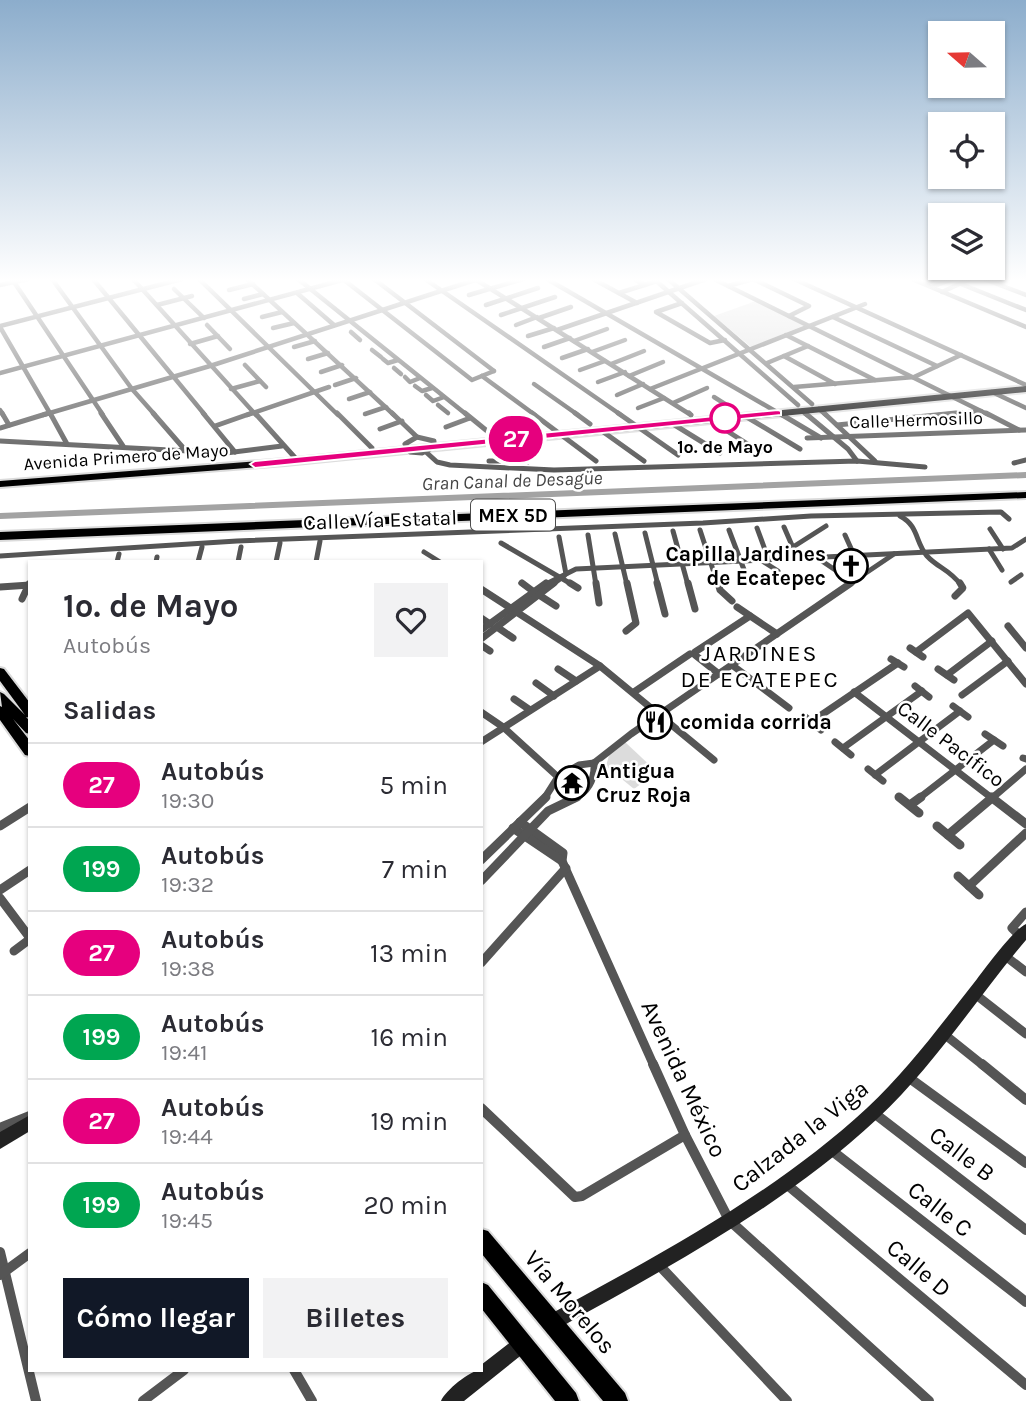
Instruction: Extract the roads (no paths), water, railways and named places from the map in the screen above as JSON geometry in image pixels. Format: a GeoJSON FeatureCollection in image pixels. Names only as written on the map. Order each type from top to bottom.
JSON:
{"type":"FeatureCollection","features":[{"type":"Feature","properties":{"kind":"highway"},"geometry":{"type":"LineString","coordinates":[[779,411],[1026,385]]}},
{"type":"Feature","properties":{"kind":"highway"},"geometry":{"type":"LineString","coordinates":[[948,394],[991,392],[1026,385]]}},
{"type":"Feature","properties":{"kind":"highway","name":"Avenida Primero de Mayo"},"geometry":{"type":"LineString","coordinates":[[0,484],[406,447],[431,447],[557,431],[601,431],[633,424],[673,424],[779,411]]}},
{"type":"Feature","properties":{"kind":"highway"},"geometry":{"type":"LineString","coordinates":[[557,431],[590,424],[633,424],[691,415],[740,414]]}},
{"type":"Feature","properties":{"kind":"highway"},"geometry":{"type":"LineString","coordinates":[[291,458],[372,448],[406,447]]}},
{"type":"Feature","properties":{"kind":"highway","name":"Avenida Primero de Mayo"},"geometry":{"type":"LineString","coordinates":[[0,477],[255,462]]}},
{"type":"Feature","properties":{"kind":"highway","name":"MEX 5D"},"geometry":{"type":"LineString","coordinates":[[0,538],[1026,495]]}},
{"type":"Feature","properties":{"kind":"highway","name":"MEX 5D"},"geometry":{"type":"LineString","coordinates":[[0,538],[1026,501]]}},
{"type":"Feature","properties":{"kind":"main road"},"geometry":{"type":"LineString","coordinates":[[0,672],[28,710]]}},
{"type":"Feature","properties":{"kind":"main road"},"geometry":{"type":"LineString","coordinates":[[0,697],[26,732]]}},
{"type":"Feature","properties":{"kind":"main road"},"geometry":{"type":"LineString","coordinates":[[1,713],[26,732]]}},
{"type":"Feature","properties":{"kind":"main road","name":"Calzada la Viga"},"geometry":{"type":"LineString","coordinates":[[553,1322],[658,1264],[729,1220],[829,1149],[873,1113],[944,1034],[1003,955],[1023,933]]}},
{"type":"Feature","properties":{"kind":"main road"},"geometry":{"type":"LineString","coordinates":[[0,1141],[28,1123]]}},
{"type":"Feature","properties":{"kind":"main road","name":"Vía Morelos"},"geometry":{"type":"LineString","coordinates":[[483,1240],[617,1401]]}},
{"type":"Feature","properties":{"kind":"main road"},"geometry":{"type":"LineString","coordinates":[[483,1294],[568,1401]]}},
{"type":"Feature","properties":{"kind":"main road"},"geometry":{"type":"LineString","coordinates":[[450,1401],[523,1343]]}},
{"type":"Feature","properties":{"kind":"street"},"geometry":{"type":"LineString","coordinates":[[10,344],[66,444]]}},
{"type":"Feature","properties":{"kind":"street"},"geometry":{"type":"LineString","coordinates":[[56,344],[123,446]]}},
{"type":"Feature","properties":{"kind":"street"},"geometry":{"type":"LineString","coordinates":[[0,373],[108,344]]}},
{"type":"Feature","properties":{"kind":"street"},"geometry":{"type":"LineString","coordinates":[[147,344],[235,452]]}},
{"type":"Feature","properties":{"kind":"street"},"geometry":{"type":"LineString","coordinates":[[190,344],[291,458]]}},
{"type":"Feature","properties":{"kind":"street"},"geometry":{"type":"LineString","coordinates":[[226,344],[230,349]]}},
{"type":"Feature","properties":{"kind":"street"},"geometry":{"type":"LineString","coordinates":[[0,428],[132,390],[273,344]]}},
{"type":"Feature","properties":{"kind":"street"},"geometry":{"type":"LineString","coordinates":[[294,347],[303,344]]}},
{"type":"Feature","properties":{"kind":"street"},"geometry":{"type":"LineString","coordinates":[[319,344],[416,437],[431,447]]}},
{"type":"Feature","properties":{"kind":"street"},"geometry":{"type":"LineString","coordinates":[[365,344],[388,363],[398,360]]}},
{"type":"Feature","properties":{"kind":"street"},"geometry":{"type":"LineString","coordinates":[[370,348],[375,344]]}},
{"type":"Feature","properties":{"kind":"street"},"geometry":{"type":"LineString","coordinates":[[379,344],[495,439],[528,462]]}},
{"type":"Feature","properties":{"kind":"street"},"geometry":{"type":"LineString","coordinates":[[426,344],[472,380],[494,372],[459,344]]}},
{"type":"Feature","properties":{"kind":"street"},"geometry":{"type":"LineString","coordinates":[[520,344],[678,456]]}},
{"type":"Feature","properties":{"kind":"street"},"geometry":{"type":"LineString","coordinates":[[544,347],[554,344]]}},
{"type":"Feature","properties":{"kind":"street"},"geometry":{"type":"LineString","coordinates":[[579,344],[691,415]]}},
{"type":"Feature","properties":{"kind":"street"},"geometry":{"type":"LineString","coordinates":[[562,358],[611,344]]}},
{"type":"Feature","properties":{"kind":"street"},"geometry":{"type":"LineString","coordinates":[[665,344],[821,438]]}},
{"type":"Feature","properties":{"kind":"street"},"geometry":{"type":"LineString","coordinates":[[730,344],[857,461]]}},
{"type":"Feature","properties":{"kind":"street"},"geometry":{"type":"LineString","coordinates":[[746,344],[875,462]]}},
{"type":"Feature","properties":{"kind":"street"},"geometry":{"type":"LineString","coordinates":[[650,389],[763,344]]}},
{"type":"Feature","properties":{"kind":"street"},"geometry":{"type":"LineString","coordinates":[[805,344],[876,380]]}},
{"type":"Feature","properties":{"kind":"street"},"geometry":{"type":"LineString","coordinates":[[847,344],[1023,430]]}},
{"type":"Feature","properties":{"kind":"street"},"geometry":{"type":"LineString","coordinates":[[891,344],[937,366]]}},
{"type":"Feature","properties":{"kind":"street"},"geometry":{"type":"LineString","coordinates":[[937,344],[1026,385]]}},
{"type":"Feature","properties":{"kind":"street"},"geometry":{"type":"LineString","coordinates":[[102,346],[132,390],[187,452]]}},
{"type":"Feature","properties":{"kind":"street"},"geometry":{"type":"LineString","coordinates":[[268,346],[372,448]]}},
{"type":"Feature","properties":{"kind":"street"},"geometry":{"type":"LineString","coordinates":[[767,363],[808,346]]}},
{"type":"Feature","properties":{"kind":"street"},"geometry":{"type":"LineString","coordinates":[[580,370],[645,351]]}},
{"type":"Feature","properties":{"kind":"street"},"geometry":{"type":"LineString","coordinates":[[381,357],[387,352]]}},
{"type":"Feature","properties":{"kind":"street"},"geometry":{"type":"LineString","coordinates":[[307,359],[328,353]]}},
{"type":"Feature","properties":{"kind":"street"},"geometry":{"type":"LineString","coordinates":[[794,387],[914,377],[961,355]]}},
{"type":"Feature","properties":{"kind":"street"},"geometry":{"type":"LineString","coordinates":[[784,356],[835,384]]}},
{"type":"Feature","properties":{"kind":"street"},"geometry":{"type":"LineString","coordinates":[[598,382],[663,362]]}},
{"type":"Feature","properties":{"kind":"street"},"geometry":{"type":"LineString","coordinates":[[245,365],[265,387]]}},
{"type":"Feature","properties":{"kind":"street"},"geometry":{"type":"LineString","coordinates":[[321,372],[342,365]]}},
{"type":"Feature","properties":{"kind":"street"},"geometry":{"type":"LineString","coordinates":[[403,365],[394,368],[410,382],[420,378]]}},
{"type":"Feature","properties":{"kind":"street"},"geometry":{"type":"LineString","coordinates":[[482,376],[596,461]]}},
{"type":"Feature","properties":{"kind":"street"},"geometry":{"type":"LineString","coordinates":[[215,426],[356,378]]}},
{"type":"Feature","properties":{"kind":"street"},"geometry":{"type":"LineString","coordinates":[[231,389],[260,381]]}},
{"type":"Feature","properties":{"kind":"street"},"geometry":{"type":"LineString","coordinates":[[534,384],[590,424]]}},
{"type":"Feature","properties":{"kind":"street"},"geometry":{"type":"LineString","coordinates":[[617,395],[643,384]]}},
{"type":"Feature","properties":{"kind":"street"},"geometry":{"type":"LineString","coordinates":[[415,386],[422,391],[432,388]]}},
{"type":"Feature","properties":{"kind":"street"},"geometry":{"type":"LineString","coordinates":[[673,403],[707,388]]}},
{"type":"Feature","properties":{"kind":"street"},"geometry":{"type":"LineString","coordinates":[[349,399],[370,392]]}},
{"type":"Feature","properties":{"kind":"street"},"geometry":{"type":"LineString","coordinates":[[991,392],[1026,408]]}},
{"type":"Feature","properties":{"kind":"street"},"geometry":{"type":"LineString","coordinates":[[426,395],[433,401],[444,397]]}},
{"type":"Feature","properties":{"kind":"street"},"geometry":{"type":"LineString","coordinates":[[714,397],[800,449]]}},
{"type":"Feature","properties":{"kind":"street"},"geometry":{"type":"LineString","coordinates":[[638,408],[664,398]]}},
{"type":"Feature","properties":{"kind":"street"},"geometry":{"type":"LineString","coordinates":[[448,413],[440,406],[452,404]]}},
{"type":"Feature","properties":{"kind":"street"},"geometry":{"type":"LineString","coordinates":[[365,414],[386,407]]}},
{"type":"Feature","properties":{"kind":"street"},"geometry":{"type":"LineString","coordinates":[[0,410],[9,425]]}},
{"type":"Feature","properties":{"kind":"street"},"geometry":{"type":"LineString","coordinates":[[837,425],[982,411]]}},
{"type":"Feature","properties":{"kind":"street"},"geometry":{"type":"LineString","coordinates":[[446,427],[470,418]]}},
{"type":"Feature","properties":{"kind":"street"},"geometry":{"type":"LineString","coordinates":[[710,420],[760,452]]}},
{"type":"Feature","properties":{"kind":"street"},"geometry":{"type":"LineString","coordinates":[[380,429],[402,421]]}},
{"type":"Feature","properties":{"kind":"street"},"geometry":{"type":"LineString","coordinates":[[673,424],[720,453]]}},
{"type":"Feature","properties":{"kind":"street","name":"Calle Hermosillo"},"geometry":{"type":"LineString","coordinates":[[807,438],[1023,430]]}},
{"type":"Feature","properties":{"kind":"street"},"geometry":{"type":"LineString","coordinates":[[601,431],[644,461]]}},
{"type":"Feature","properties":{"kind":"street"},"geometry":{"type":"LineString","coordinates":[[406,447],[416,437]]}},
{"type":"Feature","properties":{"kind":"street"},"geometry":{"type":"LineString","coordinates":[[488,461],[504,461],[506,457],[495,439]]}},
{"type":"Feature","properties":{"kind":"street"},"geometry":{"type":"LineString","coordinates":[[0,441],[123,446],[187,452],[235,452],[282,446]]}},
{"type":"Feature","properties":{"kind":"street","name":"Avenida Primero de Mayo"},"geometry":{"type":"LineString","coordinates":[[431,447],[437,462],[450,465],[554,470],[857,461],[925,467]]}},
{"type":"Feature","properties":{"kind":"street"},"geometry":{"type":"LineString","coordinates":[[1014,463],[1026,460]]}},
{"type":"Feature","properties":{"kind":"street","name":"Calle Vía Estatal"},"geometry":{"type":"LineString","coordinates":[[0,556],[237,541],[898,514],[1001,512],[1009,519]]}},
{"type":"Feature","properties":{"kind":"street"},"geometry":{"type":"LineString","coordinates":[[898,514],[910,522],[925,552],[950,571],[963,588],[955,596]]}},
{"type":"Feature","properties":{"kind":"street"},"geometry":{"type":"LineString","coordinates":[[910,522],[914,514]]}},
{"type":"Feature","properties":{"kind":"street"},"geometry":{"type":"LineString","coordinates":[[793,547],[826,526]]}},
{"type":"Feature","properties":{"kind":"street"},"geometry":{"type":"LineString","coordinates":[[784,527],[797,557]]}},
{"type":"Feature","properties":{"kind":"street"},"geometry":{"type":"LineString","coordinates":[[757,528],[768,558]]}},
{"type":"Feature","properties":{"kind":"street"},"geometry":{"type":"LineString","coordinates":[[990,529],[1003,549]]}},
{"type":"Feature","properties":{"kind":"street"},"geometry":{"type":"LineString","coordinates":[[700,530],[720,590],[734,604],[777,634]]}},
{"type":"Feature","properties":{"kind":"street"},"geometry":{"type":"LineString","coordinates":[[729,530],[746,575],[756,582]]}},
{"type":"Feature","properties":{"kind":"street"},"geometry":{"type":"LineString","coordinates":[[673,531],[695,609]]}},
{"type":"Feature","properties":{"kind":"street"},"geometry":{"type":"LineString","coordinates":[[645,533],[665,614]]}},
{"type":"Feature","properties":{"kind":"street"},"geometry":{"type":"LineString","coordinates":[[615,534],[636,623],[626,631]]}},
{"type":"Feature","properties":{"kind":"street"},"geometry":{"type":"LineString","coordinates":[[587,535],[599,603]]}},
{"type":"Feature","properties":{"kind":"street"},"geometry":{"type":"LineString","coordinates":[[845,535],[854,555]]}},
{"type":"Feature","properties":{"kind":"street"},"geometry":{"type":"LineString","coordinates":[[559,537],[563,574]]}},
{"type":"Feature","properties":{"kind":"street"},"geometry":{"type":"LineString","coordinates":[[483,637],[563,574],[593,568],[1003,549],[1012,548],[1026,539]]}},
{"type":"Feature","properties":{"kind":"street"},"geometry":{"type":"LineString","coordinates":[[316,560],[320,541]]}},
{"type":"Feature","properties":{"kind":"street"},"geometry":{"type":"LineString","coordinates":[[276,560],[280,543]]}},
{"type":"Feature","properties":{"kind":"street"},"geometry":{"type":"LineString","coordinates":[[501,543],[563,574],[578,588]]}},
{"type":"Feature","properties":{"kind":"street"},"geometry":{"type":"LineString","coordinates":[[199,560],[202,547]]}},
{"type":"Feature","properties":{"kind":"street"},"geometry":{"type":"LineString","coordinates":[[238,560],[241,547]]}},
{"type":"Feature","properties":{"kind":"street"},"geometry":{"type":"LineString","coordinates":[[989,549],[1002,570]]}},
{"type":"Feature","properties":{"kind":"street"},"geometry":{"type":"LineString","coordinates":[[425,552],[437,560]]}},
{"type":"Feature","properties":{"kind":"street"},"geometry":{"type":"LineString","coordinates":[[483,858],[548,795],[558,777],[579,765],[594,763],[659,714],[895,553]]}},
{"type":"Feature","properties":{"kind":"street"},"geometry":{"type":"LineString","coordinates":[[815,557],[853,582]]}},
{"type":"Feature","properties":{"kind":"street"},"geometry":{"type":"LineString","coordinates":[[758,559],[778,570]]}},
{"type":"Feature","properties":{"kind":"street"},"geometry":{"type":"LineString","coordinates":[[1016,578],[1026,584]]}},
{"type":"Feature","properties":{"kind":"street"},"geometry":{"type":"LineString","coordinates":[[521,583],[556,606]]}},
{"type":"Feature","properties":{"kind":"street"},"geometry":{"type":"LineString","coordinates":[[0,587],[28,584]]}},
{"type":"Feature","properties":{"kind":"street"},"geometry":{"type":"LineString","coordinates":[[22,599],[28,586]]}},
{"type":"Feature","properties":{"kind":"street"},"geometry":{"type":"LineString","coordinates":[[483,590],[600,666],[713,760]]}},
{"type":"Feature","properties":{"kind":"street"},"geometry":{"type":"LineString","coordinates":[[923,657],[913,650],[968,613],[1026,684]]}},
{"type":"Feature","properties":{"kind":"street"},"geometry":{"type":"LineString","coordinates":[[634,692],[750,616]]}},
{"type":"Feature","properties":{"kind":"street"},"geometry":{"type":"LineString","coordinates":[[483,619],[513,638]]}},
{"type":"Feature","properties":{"kind":"street"},"geometry":{"type":"LineString","coordinates":[[483,629],[494,626]]}},
{"type":"Feature","properties":{"kind":"street"},"geometry":{"type":"LineString","coordinates":[[1008,626],[1026,648]]}},
{"type":"Feature","properties":{"kind":"street"},"geometry":{"type":"LineString","coordinates":[[947,675],[992,641]]}},
{"type":"Feature","properties":{"kind":"street"},"geometry":{"type":"LineString","coordinates":[[483,646],[490,651]]}},
{"type":"Feature","properties":{"kind":"street"},"geometry":{"type":"LineString","coordinates":[[693,654],[719,674]]}},
{"type":"Feature","properties":{"kind":"street"},"geometry":{"type":"LineString","coordinates":[[962,695],[1008,661]]}},
{"type":"Feature","properties":{"kind":"street"},"geometry":{"type":"LineString","coordinates":[[811,722],[898,663]]}},
{"type":"Feature","properties":{"kind":"street"},"geometry":{"type":"LineString","coordinates":[[732,665],[789,708]]}},
{"type":"Feature","properties":{"kind":"street"},"geometry":{"type":"LineString","coordinates":[[483,741],[600,666]]}},
{"type":"Feature","properties":{"kind":"street"},"geometry":{"type":"LineString","coordinates":[[558,669],[576,681]]}},
{"type":"Feature","properties":{"kind":"street"},"geometry":{"type":"LineString","coordinates":[[939,669],[954,680]]}},
{"type":"Feature","properties":{"kind":"street"},"geometry":{"type":"LineString","coordinates":[[536,683],[554,695]]}},
{"type":"Feature","properties":{"kind":"street"},"geometry":{"type":"LineString","coordinates":[[843,748],[918,689],[929,696]]}},
{"type":"Feature","properties":{"kind":"street","name":"Calle Pacífico"},"geometry":{"type":"LineString","coordinates":[[854,692],[1026,824]]}},
{"type":"Feature","properties":{"kind":"street"},"geometry":{"type":"LineString","coordinates":[[514,699],[530,710]]}},
{"type":"Feature","properties":{"kind":"street"},"geometry":{"type":"LineString","coordinates":[[883,781],[872,772],[920,742],[957,709],[968,717]]}},
{"type":"Feature","properties":{"kind":"street"},"geometry":{"type":"LineString","coordinates":[[483,713],[503,727],[558,777]]}},
{"type":"Feature","properties":{"kind":"street"},"geometry":{"type":"LineString","coordinates":[[804,716],[821,730]]}},
{"type":"Feature","properties":{"kind":"street"},"geometry":{"type":"LineString","coordinates":[[985,734],[1003,746]]}},
{"type":"Feature","properties":{"kind":"street"},"geometry":{"type":"LineString","coordinates":[[910,805],[994,740]]}},
{"type":"Feature","properties":{"kind":"street"},"geometry":{"type":"LineString","coordinates":[[835,742],[851,755]]}},
{"type":"Feature","properties":{"kind":"street"},"geometry":{"type":"LineString","coordinates":[[483,879],[548,811],[583,794],[589,788],[595,776],[594,763]]}},
{"type":"Feature","properties":{"kind":"street"},"geometry":{"type":"LineString","coordinates":[[948,835],[1026,769]]}},
{"type":"Feature","properties":{"kind":"street"},"geometry":{"type":"LineString","coordinates":[[548,795],[560,805]]}},
{"type":"Feature","properties":{"kind":"street"},"geometry":{"type":"LineString","coordinates":[[899,797],[919,813]]}},
{"type":"Feature","properties":{"kind":"street"},"geometry":{"type":"LineString","coordinates":[[0,826],[28,808]]}},
{"type":"Feature","properties":{"kind":"street","name":"Avenida México"},"geometry":{"type":"LineString","coordinates":[[520,822],[563,853],[564,864],[685,1135],[729,1220],[929,1401]]}},
{"type":"Feature","properties":{"kind":"street"},"geometry":{"type":"LineString","coordinates":[[937,826],[960,845]]}},
{"type":"Feature","properties":{"kind":"street"},"geometry":{"type":"LineString","coordinates":[[483,961],[564,864],[513,828]]}},
{"type":"Feature","properties":{"kind":"street"},"geometry":{"type":"LineString","coordinates":[[969,886],[1026,833]]}},
{"type":"Feature","properties":{"kind":"street"},"geometry":{"type":"LineString","coordinates":[[0,890],[28,871]]}},
{"type":"Feature","properties":{"kind":"street"},"geometry":{"type":"LineString","coordinates":[[958,876],[979,895]]}},
{"type":"Feature","properties":{"kind":"street"},"geometry":{"type":"LineString","coordinates":[[0,898],[28,935]]}},
{"type":"Feature","properties":{"kind":"street"},"geometry":{"type":"LineString","coordinates":[[1023,933],[1012,928],[1026,912]]}},
{"type":"Feature","properties":{"kind":"street"},"geometry":{"type":"LineString","coordinates":[[14,951],[28,940]]}},
{"type":"Feature","properties":{"kind":"street"},"geometry":{"type":"LineString","coordinates":[[1003,955],[1026,972]]}},
{"type":"Feature","properties":{"kind":"street"},"geometry":{"type":"LineString","coordinates":[[974,993],[1026,1034]]}},
{"type":"Feature","properties":{"kind":"street"},"geometry":{"type":"LineString","coordinates":[[944,1034],[1026,1100]]}},
{"type":"Feature","properties":{"kind":"street"},"geometry":{"type":"LineString","coordinates":[[907,1076],[1026,1163]]}},
{"type":"Feature","properties":{"kind":"street"},"geometry":{"type":"LineString","coordinates":[[483,1110],[575,1197],[582,1196],[685,1135]]}},
{"type":"Feature","properties":{"kind":"street","name":"Calle B"},"geometry":{"type":"LineString","coordinates":[[873,1113],[1026,1230]]}},
{"type":"Feature","properties":{"kind":"street"},"geometry":{"type":"LineString","coordinates":[[0,1128],[28,1117]]}},
{"type":"Feature","properties":{"kind":"street","name":"Calle C"},"geometry":{"type":"LineString","coordinates":[[829,1149],[1026,1302]]}},
{"type":"Feature","properties":{"kind":"street","name":"Calle D"},"geometry":{"type":"LineString","coordinates":[[784,1182],[1026,1385]]}},
{"type":"Feature","properties":{"kind":"street"},"geometry":{"type":"LineString","coordinates":[[0,1252],[28,1367]]}},
{"type":"Feature","properties":{"kind":"street"},"geometry":{"type":"LineString","coordinates":[[3,1273],[28,1254]]}},
{"type":"Feature","properties":{"kind":"street"},"geometry":{"type":"LineString","coordinates":[[658,1264],[788,1401]]}},
{"type":"Feature","properties":{"kind":"street"},"geometry":{"type":"LineString","coordinates":[[29,1372],[37,1401]]}},
{"type":"Feature","properties":{"kind":"street"},"geometry":{"type":"LineString","coordinates":[[295,1372],[312,1401]]}},
{"type":"Feature","properties":{"kind":"street"},"geometry":{"type":"LineString","coordinates":[[143,1401],[169,1375]]}},
{"type":"Feature","properties":{"kind":"waterway","name":"Gran Canal de Desagüe"},"geometry":{"type":"LineString","coordinates":[[0,516],[1026,475]]}},
{"type":"Feature","properties":{"kind":"place","name":"1o. de Mayo"},"geometry":{"type":"Point","coordinates":[725,418]}},
{"type":"Feature","properties":{"kind":"place","name":"Capilla Jardines de Ecatepec"},"geometry":{"type":"Point","coordinates":[851,566]}},
{"type":"Feature","properties":{"kind":"place","name":"comida corrida"},"geometry":{"type":"Point","coordinates":[655,722]}},
{"type":"Feature","properties":{"kind":"place","name":"Antigua Cruz Roja"},"geometry":{"type":"Point","coordinates":[572,783]}},
{"type":"Feature","properties":{"kind":"district","name":"JARDINES DE ECATEPEC"},"geometry":{"type":"Point","coordinates":[760,666]}}]}
